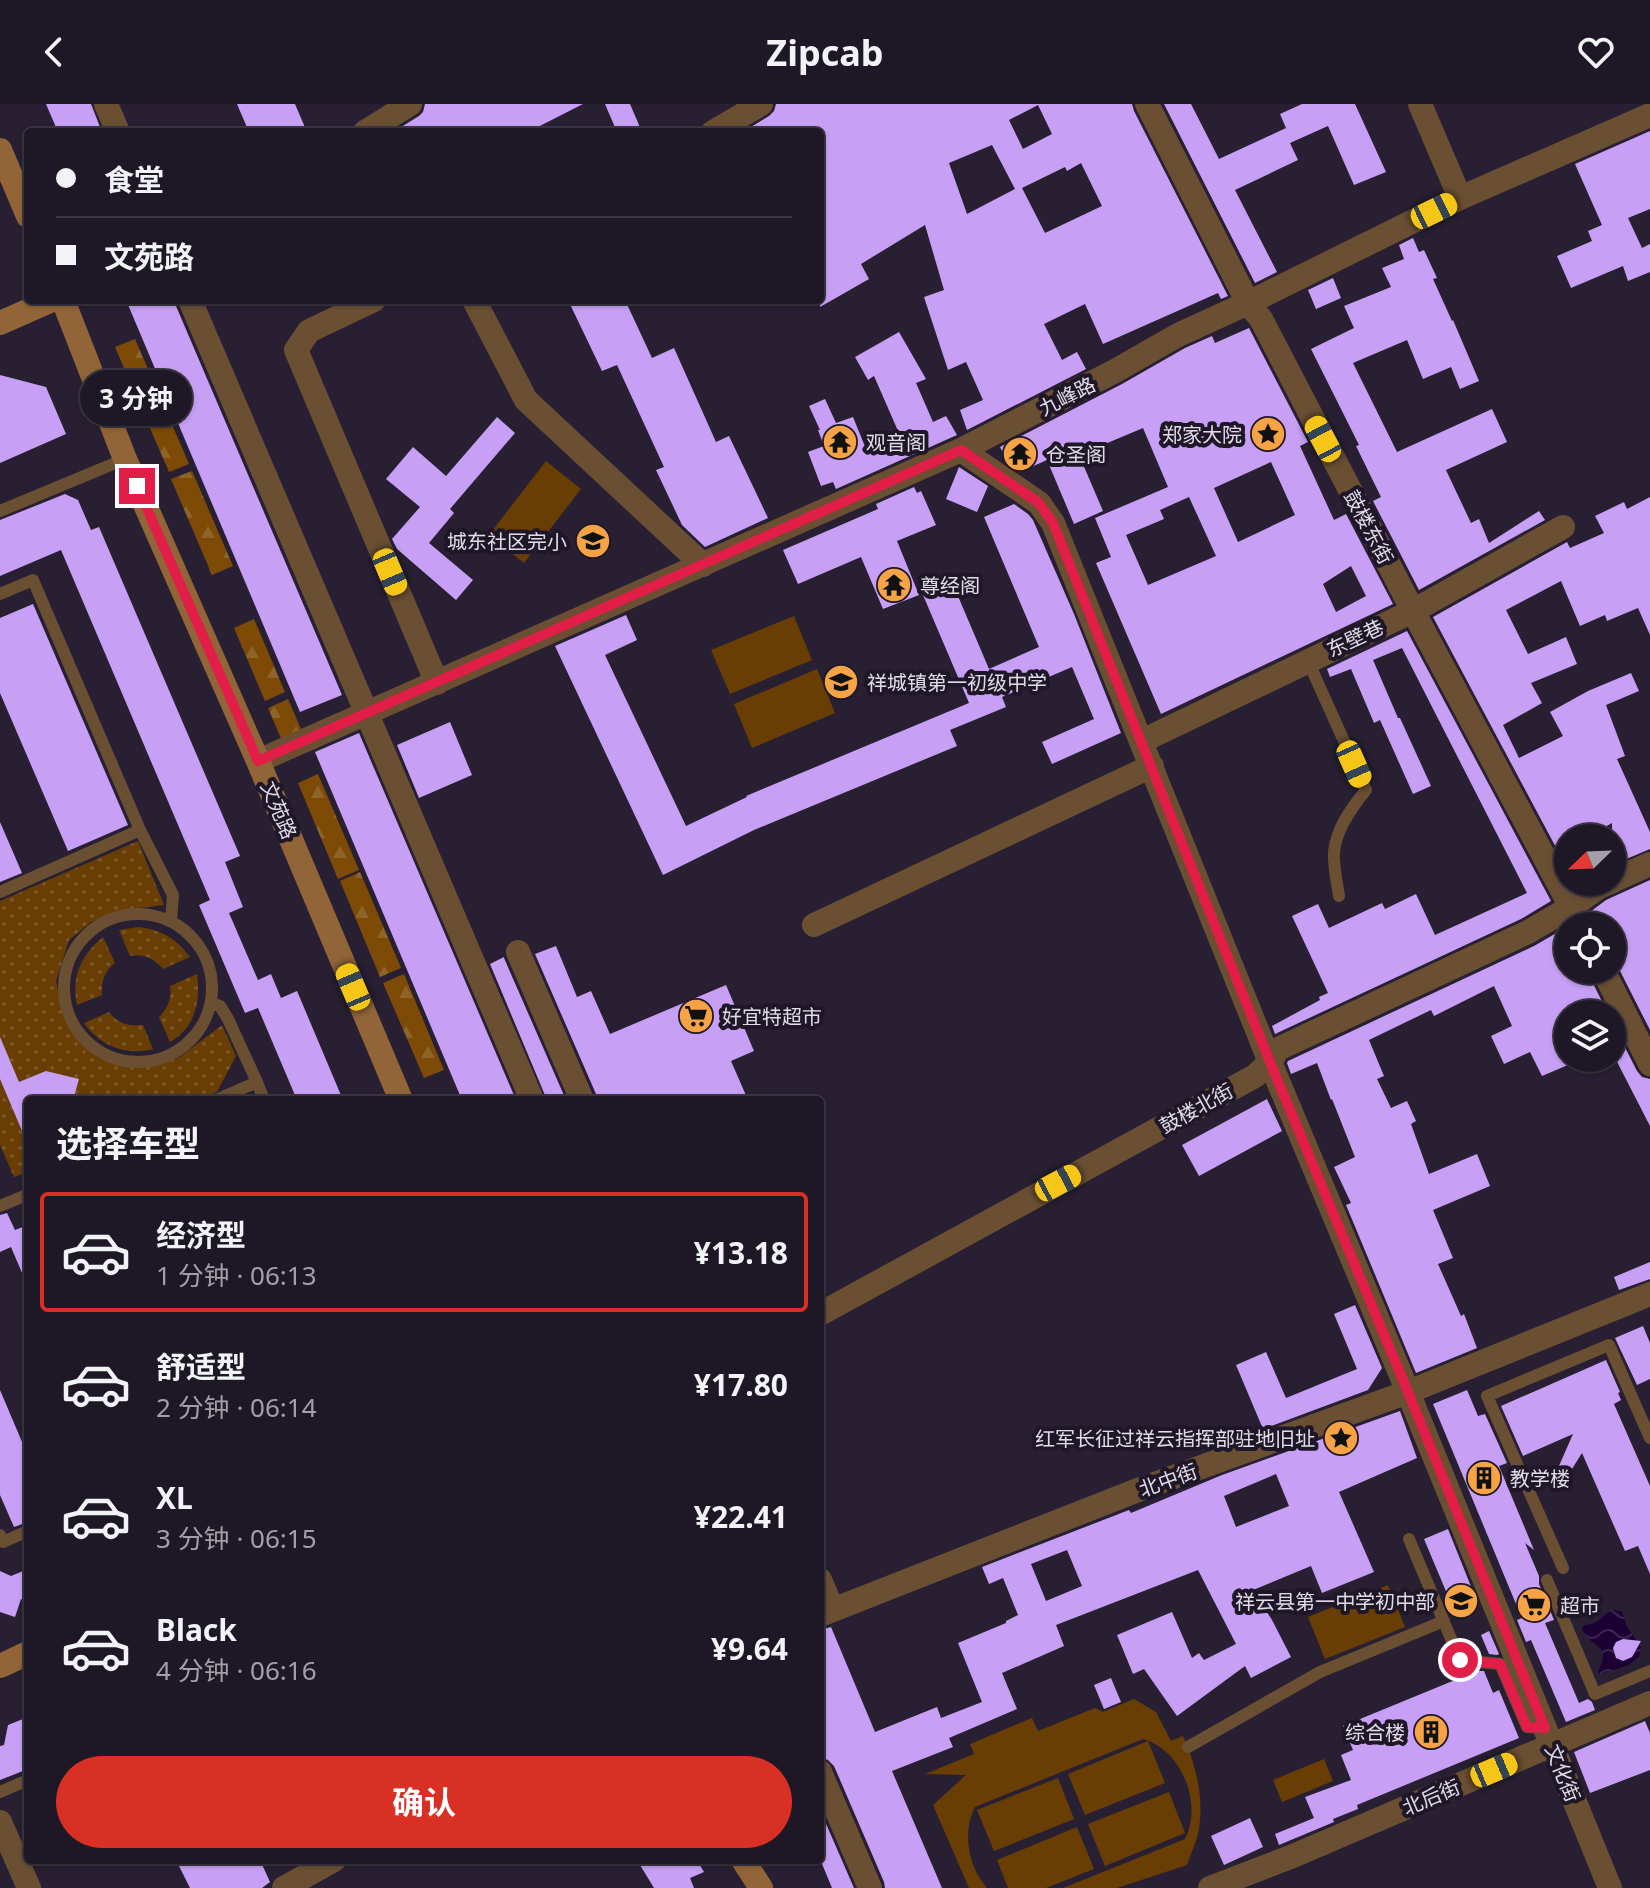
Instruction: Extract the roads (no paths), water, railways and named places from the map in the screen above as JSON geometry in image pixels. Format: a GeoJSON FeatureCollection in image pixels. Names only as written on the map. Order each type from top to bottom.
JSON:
{"type":"FeatureCollection","features":[{"type":"Feature","properties":{"kind":"main road"},"geometry":{"type":"LineString","coordinates":[[0,150],[24,207]]}},
{"type":"Feature","properties":{"kind":"main road"},"geometry":{"type":"LineString","coordinates":[[0,323],[43,304]]}},
{"type":"Feature","properties":{"kind":"main road","name":"文苑路"},"geometry":{"type":"LineString","coordinates":[[65,304],[125,459],[258,761],[399,1096]]}},
{"type":"Feature","properties":{"kind":"main road"},"geometry":{"type":"LineString","coordinates":[[0,1666],[24,1655]]}},
{"type":"Feature","properties":{"kind":"main road"},"geometry":{"type":"LineString","coordinates":[[746,1864],[761,1888]]}},
{"type":"Feature","properties":{"kind":"street"},"geometry":{"type":"LineString","coordinates":[[106,104],[116,128]]}},
{"type":"Feature","properties":{"kind":"street"},"geometry":{"type":"LineString","coordinates":[[371,128],[410,104]]}},
{"type":"Feature","properties":{"kind":"street"},"geometry":{"type":"LineString","coordinates":[[720,128],[761,104]]}},
{"type":"Feature","properties":{"kind":"street","name":"鼓楼东街"},"geometry":{"type":"LineString","coordinates":[[1147,104],[1248,303],[1261,319],[1574,912]]}},
{"type":"Feature","properties":{"kind":"street"},"geometry":{"type":"LineString","coordinates":[[1420,104],[1460,198]]}},
{"type":"Feature","properties":{"kind":"street"},"geometry":{"type":"LineString","coordinates":[[1647,104],[1650,113]]}},
{"type":"Feature","properties":{"kind":"street","name":"九峰路"},"geometry":{"type":"LineString","coordinates":[[258,761],[961,450],[1178,335],[1460,198],[1650,113]]}},
{"type":"Feature","properties":{"kind":"street"},"geometry":{"type":"LineString","coordinates":[[192,304],[530,1096]]}},
{"type":"Feature","properties":{"kind":"street"},"geometry":{"type":"LineString","coordinates":[[366,304],[309,331],[296,350],[437,683]]}},
{"type":"Feature","properties":{"kind":"street"},"geometry":{"type":"LineString","coordinates":[[476,304],[526,400],[703,565]]}},
{"type":"Feature","properties":{"kind":"street","name":"文化街"},"geometry":{"type":"LineString","coordinates":[[961,450],[1039,503],[1053,523],[1274,1055],[1610,1888]]}},
{"type":"Feature","properties":{"kind":"street","name":"东壁巷"},"geometry":{"type":"LineString","coordinates":[[1142,741],[1308,661],[1415,615],[1563,527]]}},
{"type":"Feature","properties":{"kind":"street"},"geometry":{"type":"LineString","coordinates":[[814,925],[1152,766]]}},
{"type":"Feature","properties":{"kind":"street","name":"鼓楼北街"},"geometry":{"type":"LineString","coordinates":[[1626,875],[1650,864]]}},
{"type":"Feature","properties":{"kind":"street","name":"鼓楼北街"},"geometry":{"type":"LineString","coordinates":[[1579,912],[1592,896]]}},
{"type":"Feature","properties":{"kind":"street","name":"鼓楼北街"},"geometry":{"type":"LineString","coordinates":[[824,1312],[1255,1076],[1274,1055],[1514,939],[1554,924]]}},
{"type":"Feature","properties":{"kind":"street"},"geometry":{"type":"LineString","coordinates":[[518,952],[580,1096]]}},
{"type":"Feature","properties":{"kind":"street"},"geometry":{"type":"LineString","coordinates":[[1610,984],[1650,1064]]}},
{"type":"Feature","properties":{"kind":"street","name":"北中街"},"geometry":{"type":"LineString","coordinates":[[826,1612],[1138,1490],[1408,1392],[1650,1294]]}},
{"type":"Feature","properties":{"kind":"street","name":"北后街"},"geometry":{"type":"LineString","coordinates":[[1210,1888],[1308,1850],[1548,1737],[1650,1703]]}},
{"type":"Feature","properties":{"kind":"street"},"geometry":{"type":"LineString","coordinates":[[824,1781],[870,1888]]}},
{"type":"Feature","properties":{"kind":"street"},"geometry":{"type":"LineString","coordinates":[[0,1822],[29,1888]]}},
{"type":"Feature","properties":{"kind":"street"},"geometry":{"type":"LineString","coordinates":[[284,1888],[327,1864]]}},
{"type":"Feature","properties":{"kind":"lane"},"geometry":{"type":"LineString","coordinates":[[0,511],[125,459]]}},
{"type":"Feature","properties":{"kind":"lane"},"geometry":{"type":"LineString","coordinates":[[0,594],[33,580],[140,830],[173,895],[171,921]]}},
{"type":"Feature","properties":{"kind":"lane"},"geometry":{"type":"LineString","coordinates":[[1308,661],[1366,790],[1353,806],[1340,831],[1334,852],[1339,896]]}},
{"type":"Feature","properties":{"kind":"lane"},"geometry":{"type":"LineString","coordinates":[[0,892],[140,830]]}},
{"type":"Feature","properties":{"kind":"lane"},"geometry":{"type":"LineString","coordinates":[[147,914],[171,921],[191,935],[205,955],[212,979],[211,1003],[202,1026],[187,1045],[165,1058],[141,1063],[117,1060],[95,1049],[78,1031],[67,1009],[64,985],[69,961],[81,940],[100,924],[123,915],[147,914]]}},
{"type":"Feature","properties":{"kind":"lane"},"geometry":{"type":"LineString","coordinates":[[211,1003],[220,1006],[228,1019],[262,1096]]}},
{"type":"Feature","properties":{"kind":"lane"},"geometry":{"type":"LineString","coordinates":[[225,1096],[257,1082]]}},
{"type":"Feature","properties":{"kind":"lane"},"geometry":{"type":"LineString","coordinates":[[0,1206],[24,1196]]}},
{"type":"Feature","properties":{"kind":"lane"},"geometry":{"type":"LineString","coordinates":[[1563,1568],[1487,1396],[1609,1345],[1650,1438]]}},
{"type":"Feature","properties":{"kind":"lane"},"geometry":{"type":"LineString","coordinates":[[0,1535],[3,1542],[24,1533]]}},
{"type":"Feature","properties":{"kind":"lane"},"geometry":{"type":"LineString","coordinates":[[1409,1539],[1460,1660],[1500,1664],[1527,1727],[1548,1737]]}},
{"type":"Feature","properties":{"kind":"lane"},"geometry":{"type":"LineString","coordinates":[[1547,1580],[1595,1694],[1650,1671]]}},
{"type":"Feature","properties":{"kind":"lane"},"geometry":{"type":"LineString","coordinates":[[1188,1747],[1320,1672],[1444,1621]]}},
{"type":"Feature","properties":{"kind":"lane"},"geometry":{"type":"LineString","coordinates":[[0,1792],[24,1782]]}},
{"type":"Feature","properties":{"kind":"water"},"geometry":{"type":"Polygon","coordinates":[[[1611,1610],[1622,1611],[1627,1627],[1641,1647],[1639,1657],[1629,1665],[1600,1674],[1602,1652],[1582,1630],[1583,1626],[1595,1623],[1611,1610]]]}},
{"type":"Feature","properties":{"kind":"place","name":"郑家大院"},"geometry":{"type":"Point","coordinates":[1268,434]}},
{"type":"Feature","properties":{"kind":"place","name":"观音阁"},"geometry":{"type":"Point","coordinates":[840,442]}},
{"type":"Feature","properties":{"kind":"place","name":"仓圣阁"},"geometry":{"type":"Point","coordinates":[1020,454]}},
{"type":"Feature","properties":{"kind":"place","name":"城东社区完小"},"geometry":{"type":"Point","coordinates":[593,541]}},
{"type":"Feature","properties":{"kind":"place","name":"尊经阁"},"geometry":{"type":"Point","coordinates":[894,585]}},
{"type":"Feature","properties":{"kind":"place","name":"祥城镇第一初级中学"},"geometry":{"type":"Point","coordinates":[841,682]}},
{"type":"Feature","properties":{"kind":"place","name":"好宜特超市"},"geometry":{"type":"Point","coordinates":[696,1016]}},
{"type":"Feature","properties":{"kind":"place","name":"红军长征过祥云指挥部驻地旧址"},"geometry":{"type":"Point","coordinates":[1341,1438]}},
{"type":"Feature","properties":{"kind":"place","name":"教学楼"},"geometry":{"type":"Point","coordinates":[1484,1478]}},
{"type":"Feature","properties":{"kind":"place","name":"祥云县第一中学初中部"},"geometry":{"type":"Point","coordinates":[1461,1601]}},
{"type":"Feature","properties":{"kind":"place","name":"超市"},"geometry":{"type":"Point","coordinates":[1534,1605]}},
{"type":"Feature","properties":{"kind":"place","name":"综合楼"},"geometry":{"type":"Point","coordinates":[1431,1732]}}]}
